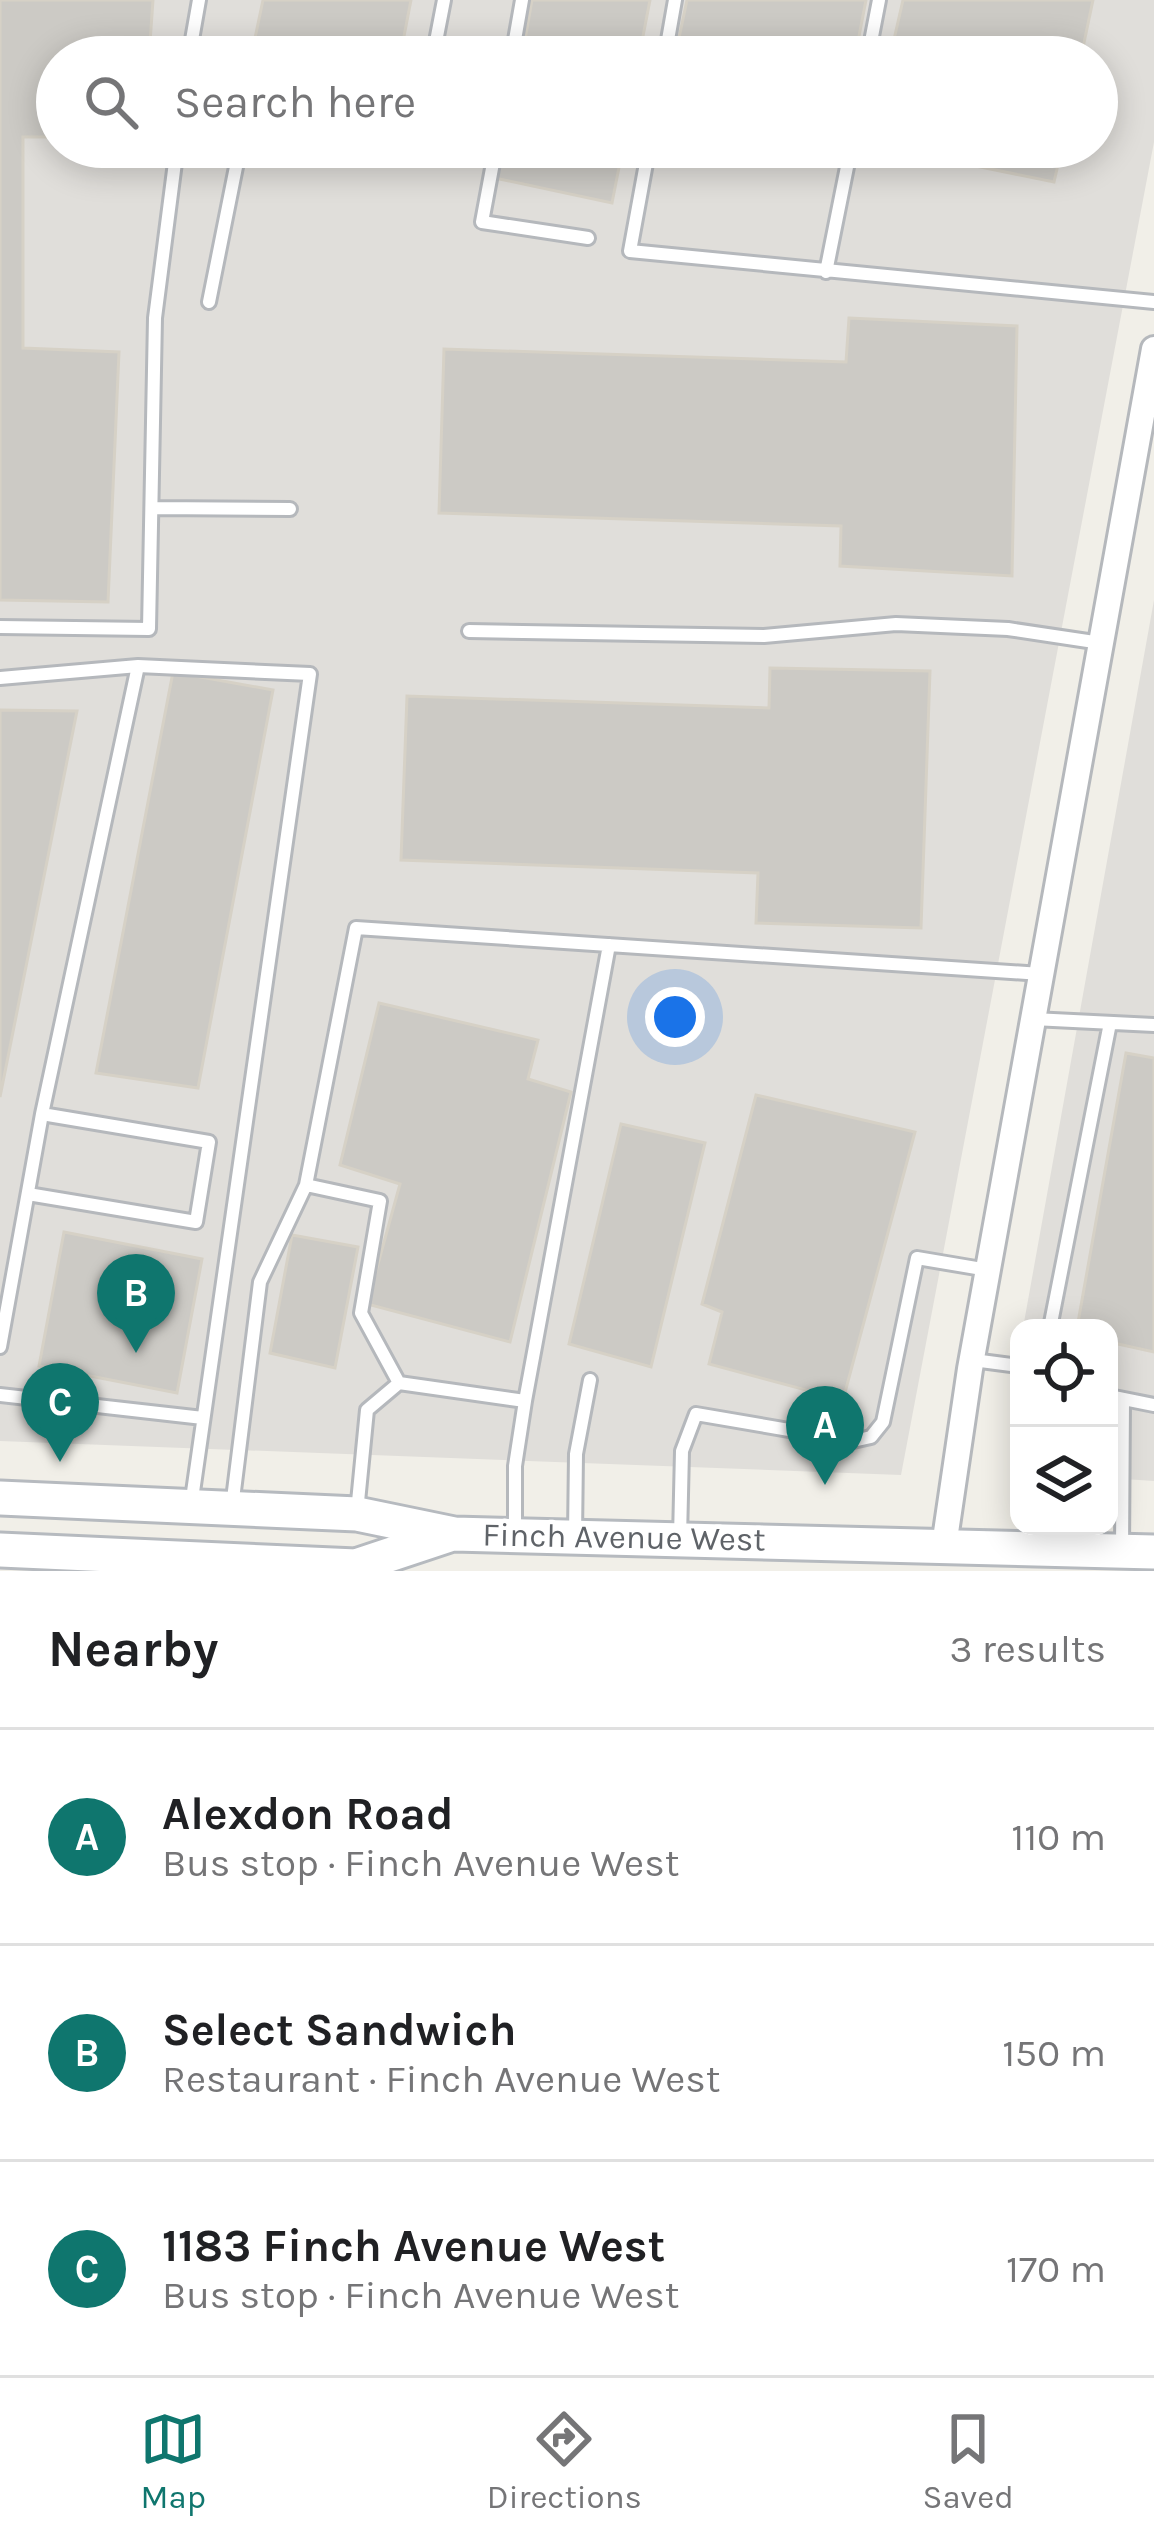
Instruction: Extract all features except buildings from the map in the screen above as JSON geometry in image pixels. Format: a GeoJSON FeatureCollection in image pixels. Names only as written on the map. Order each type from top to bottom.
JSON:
{"type":"FeatureCollection","features":[{"type":"Feature","properties":{"kind":"main road","name":"Finch Avenue West"},"geometry":{"type":"LineString","coordinates":[[0,1498],[357,1514],[454,1534],[1138,1551]]}},
{"type":"Feature","properties":{"kind":"main road","name":"Finch Avenue West"},"geometry":{"type":"LineString","coordinates":[[0,1550],[356,1566],[454,1534]]}},
{"type":"Feature","properties":{"kind":"street"},"geometry":{"type":"LineString","coordinates":[[944,1546],[971,1360],[1154,349]]}},
{"type":"Feature","properties":{"kind":"lane"},"geometry":{"type":"LineString","coordinates":[[193,36],[199,0]]}},
{"type":"Feature","properties":{"kind":"lane"},"geometry":{"type":"LineString","coordinates":[[437,36],[444,0]]}},
{"type":"Feature","properties":{"kind":"lane"},"geometry":{"type":"LineString","coordinates":[[516,36],[522,0]]}},
{"type":"Feature","properties":{"kind":"lane"},"geometry":{"type":"LineString","coordinates":[[669,36],[675,0]]}},
{"type":"Feature","properties":{"kind":"lane"},"geometry":{"type":"LineString","coordinates":[[872,36],[879,0]]}},
{"type":"Feature","properties":{"kind":"lane"},"geometry":{"type":"LineString","coordinates":[[0,627],[149,629],[155,318],[173,168]]}},
{"type":"Feature","properties":{"kind":"lane"},"geometry":{"type":"LineString","coordinates":[[209,302],[235,168]]}},
{"type":"Feature","properties":{"kind":"lane"},"geometry":{"type":"LineString","coordinates":[[492,168],[482,222],[588,238]]}},
{"type":"Feature","properties":{"kind":"lane"},"geometry":{"type":"LineString","coordinates":[[645,168],[629,251],[1154,302]]}},
{"type":"Feature","properties":{"kind":"lane"},"geometry":{"type":"LineString","coordinates":[[826,272],[846,168]]}},
{"type":"Feature","properties":{"kind":"lane"},"geometry":{"type":"LineString","coordinates":[[152,508],[290,509]]}},
{"type":"Feature","properties":{"kind":"lane"},"geometry":{"type":"LineString","coordinates":[[469,631],[764,636],[896,623],[1008,629],[1101,643]]}},
{"type":"Feature","properties":{"kind":"lane"},"geometry":{"type":"LineString","coordinates":[[0,1347],[42,1114],[138,666]]}},
{"type":"Feature","properties":{"kind":"lane"},"geometry":{"type":"LineString","coordinates":[[0,678],[138,666],[310,674],[191,1507]]}},
{"type":"Feature","properties":{"kind":"lane"},"geometry":{"type":"LineString","coordinates":[[232,1508],[260,1282],[306,1185],[356,928],[1041,974]]}},
{"type":"Feature","properties":{"kind":"lane"},"geometry":{"type":"LineString","coordinates":[[515,1535],[515,1466],[525,1400],[609,945]]}},
{"type":"Feature","properties":{"kind":"lane"},"geometry":{"type":"LineString","coordinates":[[1033,1019],[1154,1025]]}},
{"type":"Feature","properties":{"kind":"lane"},"geometry":{"type":"LineString","coordinates":[[1052,1319],[1110,1023]]}},
{"type":"Feature","properties":{"kind":"lane"},"geometry":{"type":"LineString","coordinates":[[28,1194],[196,1222],[209,1142],[42,1114]]}},
{"type":"Feature","properties":{"kind":"lane"},"geometry":{"type":"LineString","coordinates":[[306,1185],[380,1201],[361,1312],[399,1383]]}},
{"type":"Feature","properties":{"kind":"lane"},"geometry":{"type":"LineString","coordinates":[[680,1538],[682,1451],[696,1414],[853,1441],[871,1437],[883,1422],[917,1258],[988,1270]]}},
{"type":"Feature","properties":{"kind":"lane"},"geometry":{"type":"LineString","coordinates":[[971,1360],[1010,1365]]}},
{"type":"Feature","properties":{"kind":"lane"},"geometry":{"type":"LineString","coordinates":[[575,1537],[576,1454],[590,1380]]}},
{"type":"Feature","properties":{"kind":"lane"},"geometry":{"type":"LineString","coordinates":[[357,1514],[368,1410],[399,1383],[525,1400]]}},
{"type":"Feature","properties":{"kind":"lane"},"geometry":{"type":"LineString","coordinates":[[0,1395],[203,1418]]}},
{"type":"Feature","properties":{"kind":"lane"},"geometry":{"type":"LineString","coordinates":[[1118,1399],[1154,1406]]}},
{"type":"Feature","properties":{"kind":"lane"},"geometry":{"type":"LineString","coordinates":[[1118,1413],[1138,1551]]}},
{"type":"Feature","properties":{"kind":"shaded area"},"geometry":{"type":"Polygon","coordinates":[[[0,0],[1154,0],[1154,142],[901,1475],[0,1441],[0,0]]]}},
{"type":"Feature","properties":{"kind":"shaded area"},"geometry":{"type":"Polygon","coordinates":[[[1154,600],[1154,1481],[1118,1479],[1118,1319],[1025,1319],[1154,600]]]}},
{"type":"Feature","properties":{"kind":"place","name":"Select Sandwich"},"geometry":{"type":"Point","coordinates":[136,1353]}},
{"type":"Feature","properties":{"kind":"place","name":"1183 Finch Avenue West"},"geometry":{"type":"Point","coordinates":[60,1462]}},
{"type":"Feature","properties":{"kind":"place","name":"Alexdon Road"},"geometry":{"type":"Point","coordinates":[825,1485]}}]}
